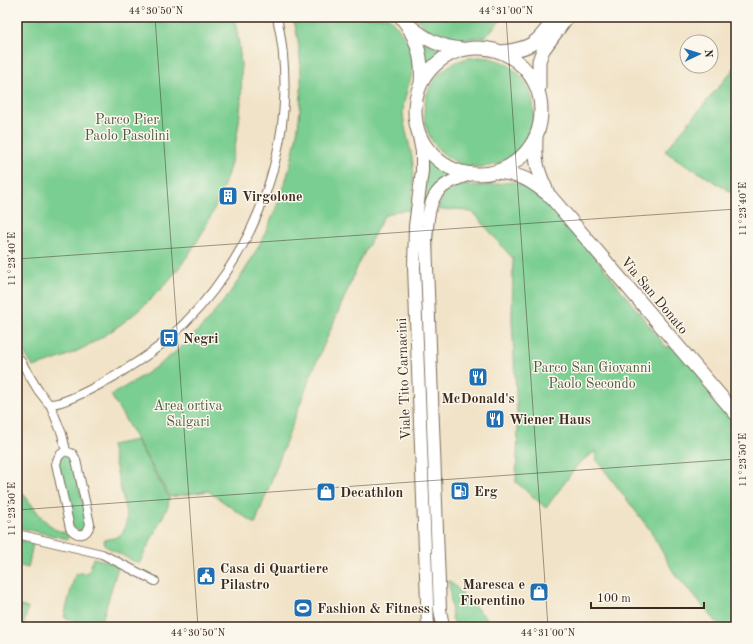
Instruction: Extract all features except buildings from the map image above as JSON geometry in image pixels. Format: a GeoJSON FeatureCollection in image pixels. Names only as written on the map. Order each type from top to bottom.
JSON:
{"type":"FeatureCollection","features":[{"type":"Feature","properties":{"kind":"main road"},"geometry":{"type":"LineString","coordinates":[[501,52],[523,49],[535,43],[556,17]]}},
{"type":"Feature","properties":{"kind":"main road"},"geometry":{"type":"LineString","coordinates":[[403,19],[420,52],[422,74],[415,107],[418,131],[423,141],[438,160],[448,167],[472,174],[483,174],[497,172],[515,163],[530,148],[536,138],[542,115],[538,74],[539,61],[543,50],[567,17]]}},
{"type":"Feature","properties":{"kind":"main road"},"geometry":{"type":"LineString","coordinates":[[403,19],[430,40],[440,45],[464,49]]}},
{"type":"Feature","properties":{"kind":"main road"},"geometry":{"type":"LineString","coordinates":[[420,86],[434,65],[443,58],[454,52],[478,47],[490,48],[514,58],[524,66],[533,78],[539,92]]}},
{"type":"Feature","properties":{"kind":"main road","name":"Viale Tito Carnacini"},"geometry":{"type":"LineString","coordinates":[[418,131],[422,152],[422,171],[415,226],[414,267],[428,627]]}},
{"type":"Feature","properties":{"kind":"main road","name":"Via San Donato"},"geometry":{"type":"LineString","coordinates":[[536,138],[536,165],[539,175],[550,196]]}},
{"type":"Feature","properties":{"kind":"main road","name":"Via San Donato"},"geometry":{"type":"LineString","coordinates":[[497,172],[521,176],[533,182],[550,196],[736,414]]}},
{"type":"Feature","properties":{"kind":"main road","name":"Viale Tito Carnacini"},"geometry":{"type":"LineString","coordinates":[[443,627],[440,609],[425,262],[427,219],[430,204],[442,187],[451,181],[472,174]]}},
{"type":"Feature","properties":{"kind":"street"},"geometry":{"type":"LineString","coordinates":[[50,404],[58,403],[117,375],[160,345],[195,313],[216,287],[236,258],[253,224],[267,190],[280,139],[283,111],[284,75],[277,17]]}},
{"type":"Feature","properties":{"kind":"street"},"geometry":{"type":"LineString","coordinates":[[17,355],[38,390],[50,404],[62,434],[66,451]]}},
{"type":"Feature","properties":{"kind":"street"},"geometry":{"type":"LineString","coordinates":[[66,451],[73,454],[76,460],[90,524],[89,530],[84,534],[79,535],[74,533],[70,528],[56,464],[61,453],[66,451]]}},
{"type":"Feature","properties":{"kind":"street"},"geometry":{"type":"LineString","coordinates":[[17,534],[102,554],[156,581]]}},
{"type":"Feature","properties":{"kind":"green space","name":"Parco Pier Paolo Pasolini"},"geometry":{"type":"Polygon","coordinates":[[[17,17],[234,17],[241,65],[240,113],[232,159],[217,204],[195,245],[166,283],[132,316],[78,351],[33,367],[17,340],[17,17]]]}},
{"type":"Feature","properties":{"kind":"green space","name":"Area ortiva Salgari"},"geometry":{"type":"Polygon","coordinates":[[[293,17],[389,17],[404,35],[413,56],[413,70],[405,98],[403,113],[411,151],[414,175],[411,210],[396,211],[384,216],[360,261],[311,375],[255,524],[208,491],[170,497],[111,395],[165,361],[212,316],[239,279],[262,239],[280,196],[293,151],[300,106],[300,61],[293,17]]]}},
{"type":"Feature","properties":{"kind":"green space"},"geometry":{"type":"Polygon","coordinates":[[[415,17],[504,17],[485,37],[445,41],[432,35],[415,17]]]}},
{"type":"Feature","properties":{"kind":"green space"},"geometry":{"type":"Polygon","coordinates":[[[420,40],[445,51],[435,57],[427,68],[420,40]]]}},
{"type":"Feature","properties":{"kind":"green space"},"geometry":{"type":"Polygon","coordinates":[[[479,57],[500,61],[510,66],[518,73],[525,81],[530,91],[534,112],[530,133],[525,143],[518,151],[510,158],[500,163],[479,167],[458,163],[448,158],[440,151],[433,143],[428,133],[424,112],[428,91],[433,81],[440,73],[448,66],[458,61],[479,57]]]}},
{"type":"Feature","properties":{"kind":"green space"},"geometry":{"type":"Polygon","coordinates":[[[736,66],[736,195],[665,151],[736,66]]]}},
{"type":"Feature","properties":{"kind":"green space"},"geometry":{"type":"Polygon","coordinates":[[[427,158],[441,170],[449,174],[432,191],[430,465],[427,465],[419,262],[419,238],[427,158]]]}},
{"type":"Feature","properties":{"kind":"green space","name":"Parco San Giovanni Paolo Secondo"},"geometry":{"type":"Polygon","coordinates":[[[512,182],[535,188],[588,248],[666,347],[675,346],[736,414],[736,627],[721,627],[674,573],[650,530],[596,459],[596,451],[579,463],[546,508],[516,482],[518,429],[512,320],[513,259],[474,213],[458,209],[437,210],[443,195],[453,188],[464,185],[482,186],[512,182]]]}},
{"type":"Feature","properties":{"kind":"green space"},"geometry":{"type":"Polygon","coordinates":[[[136,440],[169,498],[168,506],[139,564],[105,546],[104,540],[114,538],[121,534],[125,528],[127,518],[111,445],[136,440]]]}},
{"type":"Feature","properties":{"kind":"green space"},"geometry":{"type":"Polygon","coordinates":[[[67,454],[71,455],[88,524],[86,529],[80,532],[71,526],[58,464],[59,458],[67,454]]]}},
{"type":"Feature","properties":{"kind":"green space"},"geometry":{"type":"Polygon","coordinates":[[[17,487],[42,518],[54,529],[67,534],[68,539],[17,527],[17,487]]]}},
{"type":"Feature","properties":{"kind":"green space"},"geometry":{"type":"Polygon","coordinates":[[[17,539],[33,543],[28,568],[17,565],[17,539]]]}},
{"type":"Feature","properties":{"kind":"green space"},"geometry":{"type":"Polygon","coordinates":[[[93,558],[106,561],[118,567],[100,627],[75,627],[76,621],[64,617],[75,574],[89,572],[93,558]]]}},
{"type":"Feature","properties":{"kind":"green space"},"geometry":{"type":"Polygon","coordinates":[[[449,580],[495,627],[456,627],[452,617],[449,580]]]}},
{"type":"Feature","properties":{"kind":"green space"},"geometry":{"type":"Polygon","coordinates":[[[17,605],[28,608],[23,627],[17,627],[17,605]]]}},
{"type":"Feature","properties":{"kind":"place","name":"Virgolone"},"geometry":{"type":"Point","coordinates":[228,196]}},
{"type":"Feature","properties":{"kind":"place","name":"Negri"},"geometry":{"type":"Point","coordinates":[169,338]}},
{"type":"Feature","properties":{"kind":"place","name":"McDonald's"},"geometry":{"type":"Point","coordinates":[478,377]}},
{"type":"Feature","properties":{"kind":"place","name":"Wiener Haus"},"geometry":{"type":"Point","coordinates":[495,419]}},
{"type":"Feature","properties":{"kind":"place","name":"Erg"},"geometry":{"type":"Point","coordinates":[460,491]}},
{"type":"Feature","properties":{"kind":"place","name":"Decathlon"},"geometry":{"type":"Point","coordinates":[326,492]}},
{"type":"Feature","properties":{"kind":"place","name":"Casa di Quartiere Pilastro"},"geometry":{"type":"Point","coordinates":[206,576]}},
{"type":"Feature","properties":{"kind":"place","name":"Maresca e Fiorentino"},"geometry":{"type":"Point","coordinates":[539,592]}},
{"type":"Feature","properties":{"kind":"place","name":"Fashion & Fitness"},"geometry":{"type":"Point","coordinates":[303,608]}}]}
